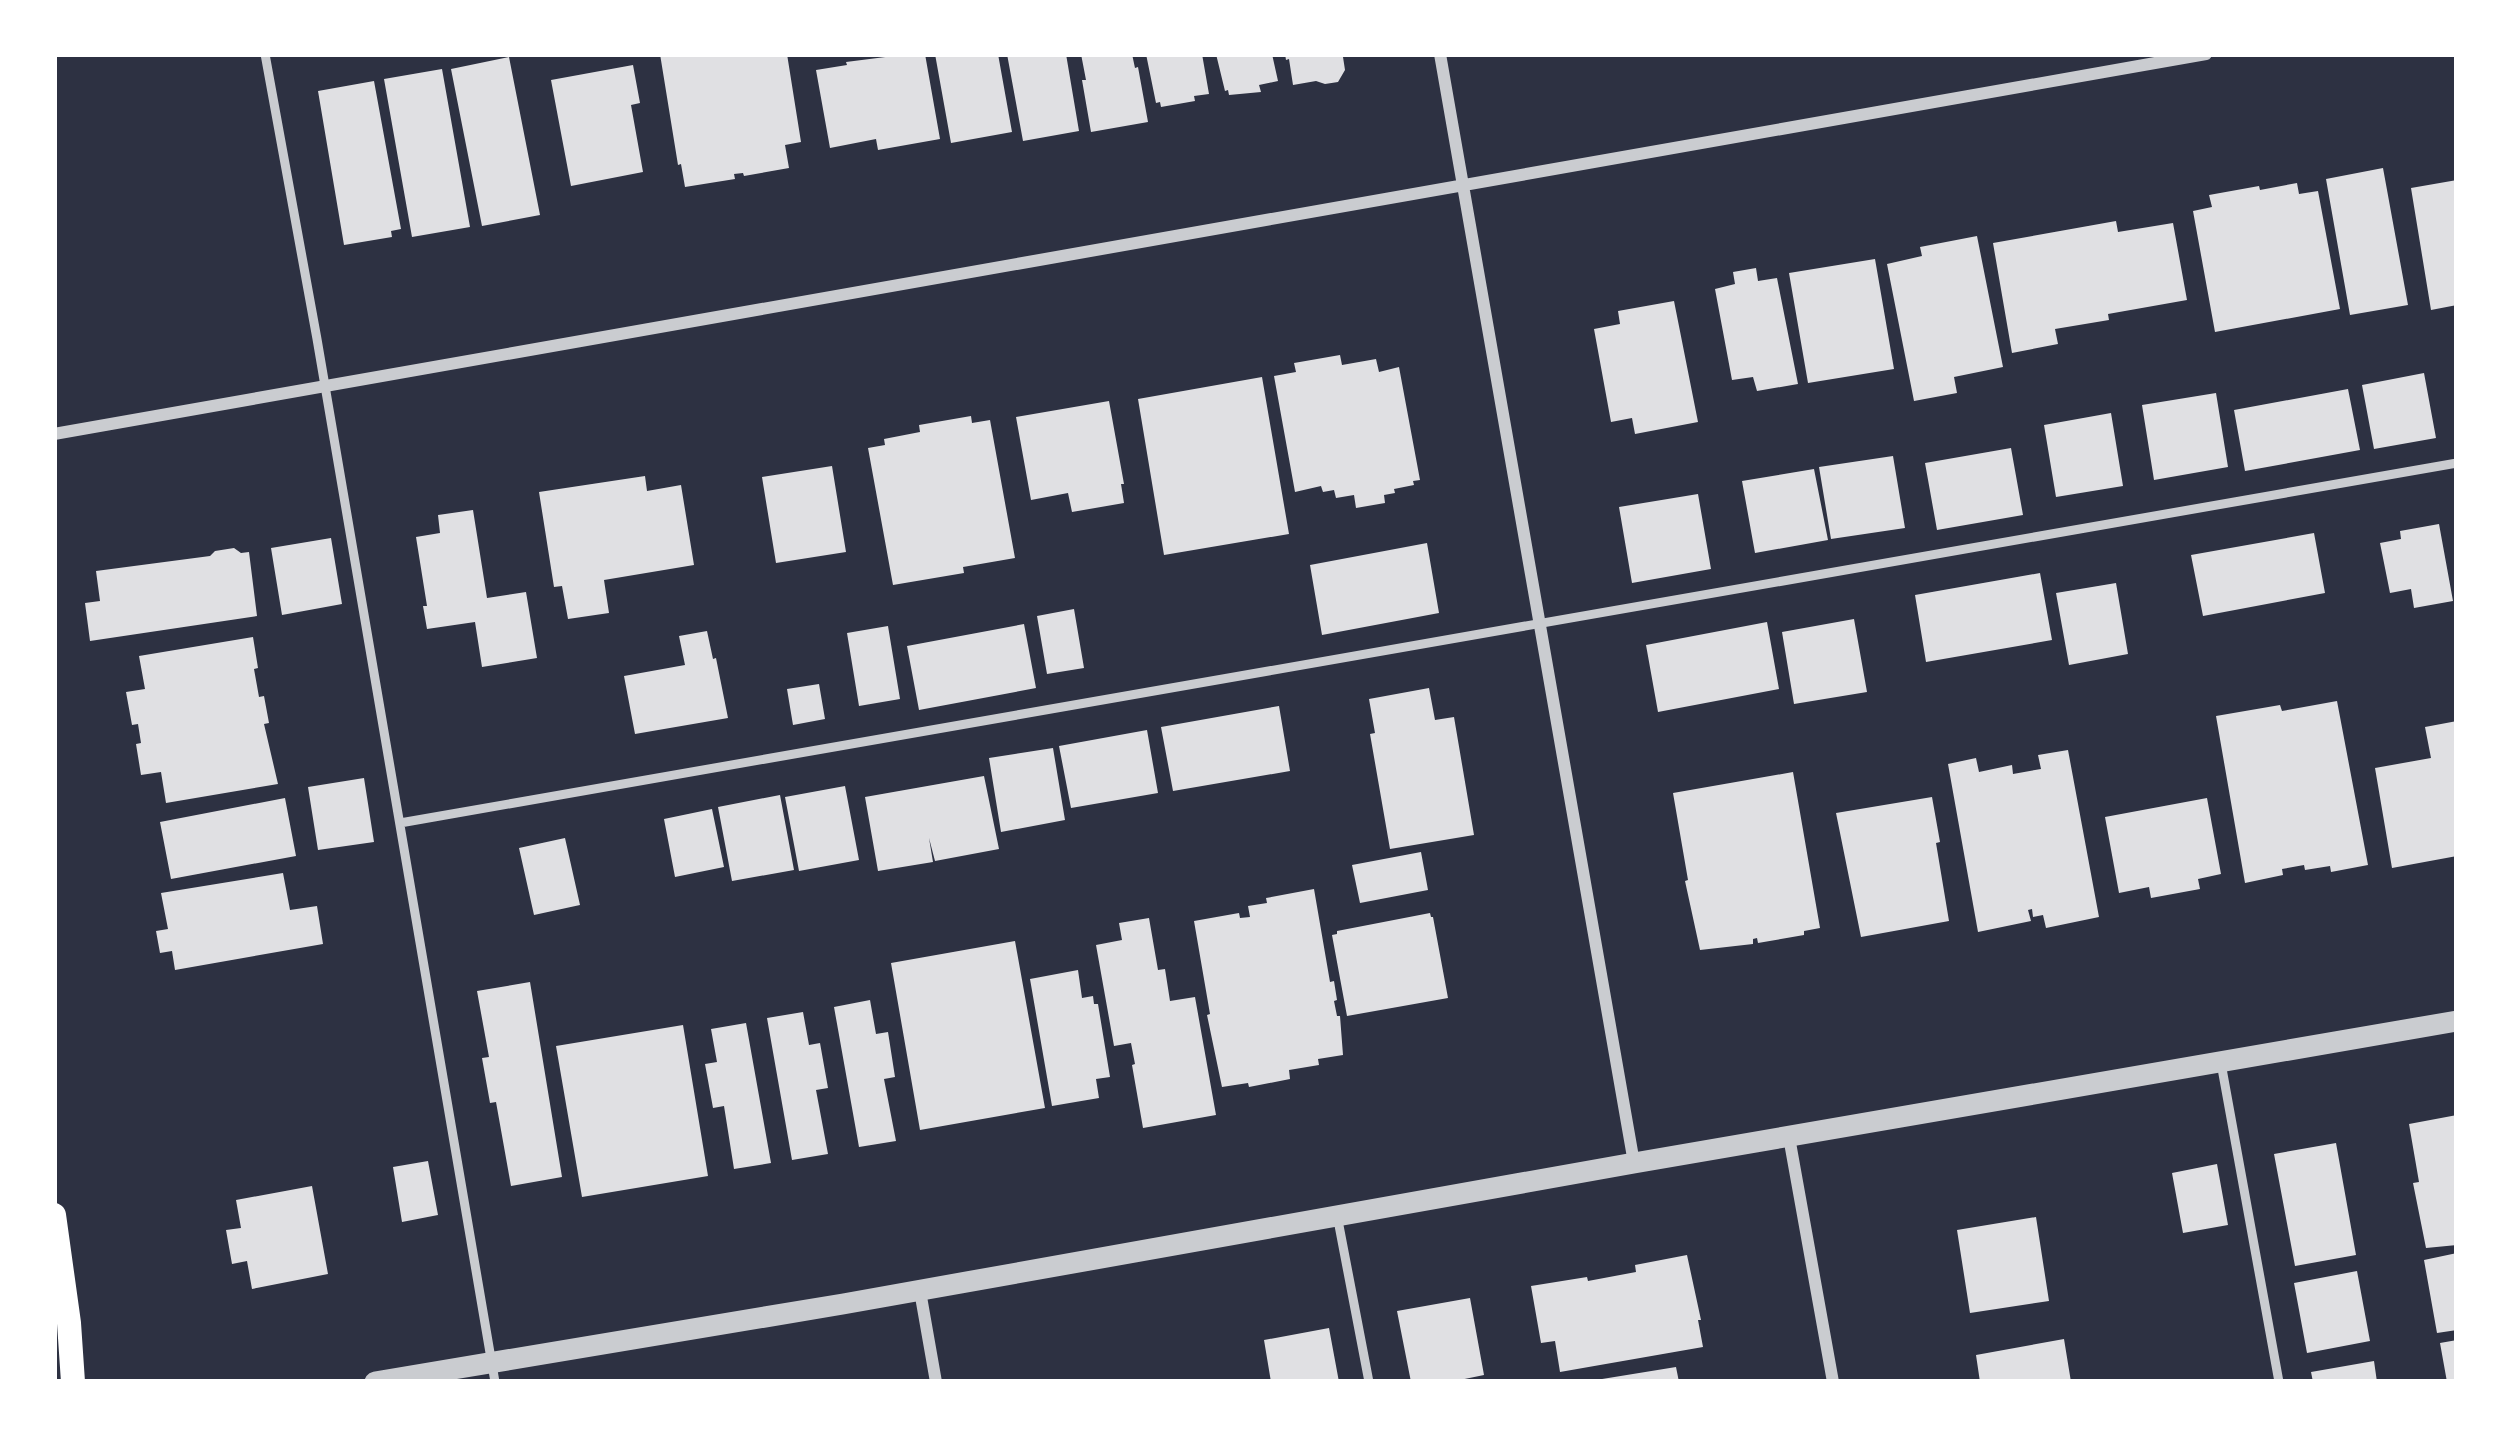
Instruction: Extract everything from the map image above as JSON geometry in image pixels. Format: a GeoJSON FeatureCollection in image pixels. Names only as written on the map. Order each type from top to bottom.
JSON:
{"type":"FeatureCollection","features":[{"type":"Feature","properties":{"kind":"main road"},"geometry":{"type":"LineString","coordinates":[[54,1215],[73,1382]]}},
{"type":"Feature","properties":{"kind":"street"},"geometry":{"type":"LineString","coordinates":[[1440,54],[1634,1163]]}},
{"type":"Feature","properties":{"kind":"street"},"geometry":{"type":"LineString","coordinates":[[54,434],[2206,54]]}},
{"type":"Feature","properties":{"kind":"street"},"geometry":{"type":"LineString","coordinates":[[375,1382],[494,1373],[1337,1215],[2457,1021]]}},
{"type":"Feature","properties":{"kind":"street"},"geometry":{"type":"LineString","coordinates":[[1790,1137],[1833,1382]]}},
{"type":"Feature","properties":{"kind":"street"},"geometry":{"type":"LineString","coordinates":[[920,1291],[936,1382]]}},
{"type":"Feature","properties":{"kind":"lane"},"geometry":{"type":"LineString","coordinates":[[265,54],[494,1373]]}},
{"type":"Feature","properties":{"kind":"lane"},"geometry":{"type":"LineString","coordinates":[[400,823],[2457,463]]}},
{"type":"Feature","properties":{"kind":"lane"},"geometry":{"type":"LineString","coordinates":[[2220,1062],[2279,1382]]}},
{"type":"Feature","properties":{"kind":"lane"},"geometry":{"type":"LineString","coordinates":[[1337,1215],[1370,1382]]}},
{"type":"Feature","properties":{"kind":"building"},"geometry":{"type":"Polygon","coordinates":[[[660,54],[787,54],[801,142],[785,145],[789,168],[734,174],[735,179],[685,187],[660,54]]]}},
{"type":"Feature","properties":{"kind":"building"},"geometry":{"type":"Polygon","coordinates":[[[925,54],[940,139],[878,150],[876,139],[830,148],[816,70],[925,54]]]}},
{"type":"Feature","properties":{"kind":"building"},"geometry":{"type":"Polygon","coordinates":[[[935,54],[998,54],[1012,132],[951,143],[935,54]]]}},
{"type":"Feature","properties":{"kind":"building"},"geometry":{"type":"Polygon","coordinates":[[[1007,54],[1066,54],[1079,131],[1023,141],[1007,54]]]}},
{"type":"Feature","properties":{"kind":"building"},"geometry":{"type":"Polygon","coordinates":[[[1081,54],[1132,54],[1148,122],[1091,132],[1081,54]]]}},
{"type":"Feature","properties":{"kind":"building"},"geometry":{"type":"Polygon","coordinates":[[[1146,54],[1202,54],[1209,94],[1161,107],[1156,103],[1146,54]]]}},
{"type":"Feature","properties":{"kind":"building"},"geometry":{"type":"Polygon","coordinates":[[[1216,54],[1272,54],[1278,81],[1259,85],[1261,92],[1229,95],[1216,54]]]}},
{"type":"Feature","properties":{"kind":"building"},"geometry":{"type":"Polygon","coordinates":[[[1285,54],[1339,54],[1345,70],[1338,82],[1293,85],[1285,54]]]}},
{"type":"Feature","properties":{"kind":"building"},"geometry":{"type":"Polygon","coordinates":[[[509,57],[540,215],[482,226],[451,69],[509,57]]]}},
{"type":"Feature","properties":{"kind":"building"},"geometry":{"type":"Polygon","coordinates":[[[633,65],[640,103],[631,105],[643,172],[571,186],[551,80],[633,65]]]}},
{"type":"Feature","properties":{"kind":"building"},"geometry":{"type":"Polygon","coordinates":[[[442,69],[470,227],[412,237],[384,79],[442,69]]]}},
{"type":"Feature","properties":{"kind":"building"},"geometry":{"type":"Polygon","coordinates":[[[374,81],[401,229],[391,231],[392,237],[344,245],[318,91],[374,81]]]}},
{"type":"Feature","properties":{"kind":"building"},"geometry":{"type":"Polygon","coordinates":[[[2383,168],[2408,305],[2350,315],[2326,179],[2383,168]]]}},
{"type":"Feature","properties":{"kind":"building"},"geometry":{"type":"Polygon","coordinates":[[[2457,180],[2457,305],[2431,310],[2411,188],[2457,180]]]}},
{"type":"Feature","properties":{"kind":"building"},"geometry":{"type":"Polygon","coordinates":[[[2297,183],[2299,194],[2318,191],[2340,309],[2215,332],[2193,211],[2212,207],[2209,195],[2297,183]]]}},
{"type":"Feature","properties":{"kind":"building"},"geometry":{"type":"Polygon","coordinates":[[[2116,221],[2118,232],[2173,223],[2187,300],[2055,329],[2058,344],[2012,353],[1993,243],[2116,221]]]}},
{"type":"Feature","properties":{"kind":"building"},"geometry":{"type":"Polygon","coordinates":[[[1977,236],[2003,367],[1954,377],[1957,393],[1914,401],[1887,264],[1922,256],[1920,247],[1977,236]]]}},
{"type":"Feature","properties":{"kind":"building"},"geometry":{"type":"Polygon","coordinates":[[[1875,259],[1894,369],[1808,383],[1789,273],[1875,259]]]}},
{"type":"Feature","properties":{"kind":"building"},"geometry":{"type":"Polygon","coordinates":[[[1756,268],[1758,281],[1777,278],[1798,384],[1757,391],[1753,377],[1732,380],[1715,289],[1735,284],[1733,272],[1756,268]]]}},
{"type":"Feature","properties":{"kind":"building"},"geometry":{"type":"Polygon","coordinates":[[[1674,301],[1698,422],[1635,434],[1632,418],[1611,422],[1594,329],[1620,324],[1618,311],[1674,301]]]}},
{"type":"Feature","properties":{"kind":"building"},"geometry":{"type":"Polygon","coordinates":[[[1340,355],[1342,365],[1376,359],[1379,372],[1399,367],[1420,480],[1384,495],[1385,503],[1356,508],[1354,495],[1336,498],[1334,490],[1323,492],[1321,486],[1295,492],[1274,376],[1296,372],[1294,363],[1340,355]]]}},
{"type":"Feature","properties":{"kind":"building"},"geometry":{"type":"Polygon","coordinates":[[[2424,373],[2436,438],[2374,449],[2362,385],[2424,373]]]}},
{"type":"Feature","properties":{"kind":"building"},"geometry":{"type":"Polygon","coordinates":[[[1262,377],[1289,534],[1164,555],[1138,399],[1262,377]]]}},
{"type":"Feature","properties":{"kind":"building"},"geometry":{"type":"Polygon","coordinates":[[[2348,389],[2360,450],[2245,471],[2234,410],[2348,389]]]}},
{"type":"Feature","properties":{"kind":"building"},"geometry":{"type":"Polygon","coordinates":[[[2216,393],[2228,467],[2154,480],[2142,405],[2216,393]]]}},
{"type":"Feature","properties":{"kind":"building"},"geometry":{"type":"Polygon","coordinates":[[[1109,401],[1124,503],[1072,512],[1068,493],[1031,500],[1016,417],[1109,401]]]}},
{"type":"Feature","properties":{"kind":"building"},"geometry":{"type":"Polygon","coordinates":[[[2111,413],[2123,486],[2056,497],[2044,425],[2111,413]]]}},
{"type":"Feature","properties":{"kind":"building"},"geometry":{"type":"Polygon","coordinates":[[[971,416],[972,423],[990,420],[1015,558],[963,567],[964,573],[893,585],[868,448],[885,445],[884,439],[920,432],[919,425],[971,416]]]}},
{"type":"Feature","properties":{"kind":"building"},"geometry":{"type":"Polygon","coordinates":[[[2011,448],[2023,515],[1937,530],[1925,463],[2011,448]]]}},
{"type":"Feature","properties":{"kind":"building"},"geometry":{"type":"Polygon","coordinates":[[[1893,456],[1905,528],[1831,539],[1819,467],[1893,456]]]}},
{"type":"Feature","properties":{"kind":"building"},"geometry":{"type":"Polygon","coordinates":[[[832,466],[846,552],[776,563],[762,477],[832,466]]]}},
{"type":"Feature","properties":{"kind":"building"},"geometry":{"type":"Polygon","coordinates":[[[1814,469],[1828,540],[1755,553],[1742,481],[1814,469]]]}},
{"type":"Feature","properties":{"kind":"building"},"geometry":{"type":"Polygon","coordinates":[[[645,476],[647,491],[681,485],[694,565],[604,580],[609,613],[568,619],[562,586],[554,587],[539,492],[645,476]]]}},
{"type":"Feature","properties":{"kind":"building"},"geometry":{"type":"Polygon","coordinates":[[[1698,494],[1711,569],[1632,583],[1619,507],[1698,494]]]}},
{"type":"Feature","properties":{"kind":"building"},"geometry":{"type":"Polygon","coordinates":[[[473,510],[487,598],[526,592],[537,658],[482,667],[475,622],[427,629],[416,537],[440,533],[438,515],[473,510]]]}},
{"type":"Feature","properties":{"kind":"building"},"geometry":{"type":"Polygon","coordinates":[[[2439,524],[2453,601],[2414,608],[2411,589],[2390,593],[2380,543],[2401,539],[2400,531],[2439,524]]]}},
{"type":"Feature","properties":{"kind":"building"},"geometry":{"type":"Polygon","coordinates":[[[2314,533],[2325,593],[2203,616],[2191,555],[2314,533]]]}},
{"type":"Feature","properties":{"kind":"building"},"geometry":{"type":"Polygon","coordinates":[[[331,538],[342,604],[282,615],[271,548],[331,538]]]}},
{"type":"Feature","properties":{"kind":"building"},"geometry":{"type":"Polygon","coordinates":[[[1427,543],[1439,613],[1322,635],[1310,565],[1427,543]]]}},
{"type":"Feature","properties":{"kind":"building"},"geometry":{"type":"Polygon","coordinates":[[[234,548],[249,552],[257,616],[90,641],[85,603],[100,601],[96,571],[210,556],[234,548]]]}},
{"type":"Feature","properties":{"kind":"building"},"geometry":{"type":"Polygon","coordinates":[[[2040,573],[2052,640],[1926,662],[1915,595],[2040,573]]]}},
{"type":"Feature","properties":{"kind":"building"},"geometry":{"type":"Polygon","coordinates":[[[2116,583],[2128,654],[2069,665],[2056,593],[2116,583]]]}},
{"type":"Feature","properties":{"kind":"building"},"geometry":{"type":"Polygon","coordinates":[[[1074,609],[1084,668],[1047,674],[1037,616],[1074,609]]]}},
{"type":"Feature","properties":{"kind":"building"},"geometry":{"type":"Polygon","coordinates":[[[1854,619],[1867,692],[1794,704],[1782,632],[1854,619]]]}},
{"type":"Feature","properties":{"kind":"building"},"geometry":{"type":"Polygon","coordinates":[[[1767,622],[1779,689],[1658,712],[1646,645],[1767,622]]]}},
{"type":"Feature","properties":{"kind":"building"},"geometry":{"type":"Polygon","coordinates":[[[1024,624],[1036,688],[919,710],[907,646],[1024,624]]]}},
{"type":"Feature","properties":{"kind":"building"},"geometry":{"type":"Polygon","coordinates":[[[888,626],[900,699],[859,706],[847,633],[888,626]]]}},
{"type":"Feature","properties":{"kind":"building"},"geometry":{"type":"Polygon","coordinates":[[[707,631],[728,718],[635,734],[624,676],[685,665],[679,636],[707,631]]]}},
{"type":"Feature","properties":{"kind":"building"},"geometry":{"type":"Polygon","coordinates":[[[253,637],[258,668],[254,669],[259,697],[264,696],[269,723],[264,724],[278,784],[166,803],[161,772],[141,775],[138,724],[132,725],[126,692],[145,689],[139,656],[253,637]]]}},
{"type":"Feature","properties":{"kind":"building"},"geometry":{"type":"Polygon","coordinates":[[[819,684],[825,719],[793,725],[787,689],[819,684]]]}},
{"type":"Feature","properties":{"kind":"building"},"geometry":{"type":"Polygon","coordinates":[[[1429,688],[1435,720],[1454,717],[1474,835],[1390,849],[1370,734],[1375,733],[1369,699],[1429,688]]]}},
{"type":"Feature","properties":{"kind":"building"},"geometry":{"type":"Polygon","coordinates":[[[2337,701],[2368,865],[2331,872],[2330,866],[2305,870],[2304,865],[2245,883],[2216,716],[2337,701]]]}},
{"type":"Feature","properties":{"kind":"building"},"geometry":{"type":"Polygon","coordinates":[[[1279,706],[1290,771],[1173,791],[1161,727],[1279,706]]]}},
{"type":"Feature","properties":{"kind":"building"},"geometry":{"type":"Polygon","coordinates":[[[2457,721],[2457,856],[2392,868],[2375,768],[2431,758],[2425,727],[2457,721]]]}},
{"type":"Feature","properties":{"kind":"building"},"geometry":{"type":"Polygon","coordinates":[[[1147,730],[1158,793],[1071,808],[1059,746],[1147,730]]]}},
{"type":"Feature","properties":{"kind":"building"},"geometry":{"type":"Polygon","coordinates":[[[1053,748],[1065,820],[1001,832],[989,758],[1053,748]]]}},
{"type":"Feature","properties":{"kind":"building"},"geometry":{"type":"Polygon","coordinates":[[[2068,750],[2099,917],[2046,928],[2043,915],[2033,917],[2032,909],[2028,910],[2031,921],[1978,932],[1948,764],[1976,758],[1979,772],[2012,765],[2013,774],[2041,769],[2038,755],[2068,750]]]}},
{"type":"Feature","properties":{"kind":"building"},"geometry":{"type":"Polygon","coordinates":[[[1793,772],[1820,928],[1804,931],[1804,935],[1758,943],[1757,938],[1753,944],[1700,950],[1673,793],[1793,772]]]}},
{"type":"Feature","properties":{"kind":"building"},"geometry":{"type":"Polygon","coordinates":[[[984,776],[999,849],[935,861],[929,838],[933,862],[878,871],[865,797],[984,776]]]}},
{"type":"Feature","properties":{"kind":"building"},"geometry":{"type":"Polygon","coordinates":[[[364,778],[374,842],[318,850],[308,787],[364,778]]]}},
{"type":"Feature","properties":{"kind":"building"},"geometry":{"type":"Polygon","coordinates":[[[845,786],[859,860],[799,871],[785,797],[845,786]]]}},
{"type":"Feature","properties":{"kind":"building"},"geometry":{"type":"Polygon","coordinates":[[[780,795],[794,870],[732,881],[718,807],[780,795]]]}},
{"type":"Feature","properties":{"kind":"building"},"geometry":{"type":"Polygon","coordinates":[[[1932,797],[1949,921],[1861,937],[1836,813],[1932,797]]]}},
{"type":"Feature","properties":{"kind":"building"},"geometry":{"type":"Polygon","coordinates":[[[285,798],[296,856],[171,879],[160,822],[285,798]]]}},
{"type":"Feature","properties":{"kind":"building"},"geometry":{"type":"Polygon","coordinates":[[[2207,798],[2221,874],[2198,879],[2200,889],[2151,898],[2149,887],[2119,893],[2105,817],[2207,798]]]}},
{"type":"Feature","properties":{"kind":"building"},"geometry":{"type":"Polygon","coordinates":[[[712,809],[724,867],[675,877],[664,819],[712,809]]]}},
{"type":"Feature","properties":{"kind":"building"},"geometry":{"type":"Polygon","coordinates":[[[565,838],[580,905],[534,915],[519,848],[565,838]]]}},
{"type":"Feature","properties":{"kind":"building"},"geometry":{"type":"Polygon","coordinates":[[[1421,852],[1428,890],[1360,903],[1352,865],[1421,852]]]}},
{"type":"Feature","properties":{"kind":"building"},"geometry":{"type":"Polygon","coordinates":[[[283,873],[290,910],[317,906],[323,944],[175,970],[172,951],[160,953],[156,931],[168,929],[161,893],[283,873]]]}},
{"type":"Feature","properties":{"kind":"building"},"geometry":{"type":"Polygon","coordinates":[[[1314,889],[1330,982],[1334,981],[1343,1055],[1289,1070],[1290,1079],[1222,1087],[1194,921],[1239,913],[1240,918],[1250,917],[1248,906],[1267,903],[1266,898],[1314,889]]]}},
{"type":"Feature","properties":{"kind":"building"},"geometry":{"type":"Polygon","coordinates":[[[1430,913],[1448,998],[1347,1016],[1332,935],[1430,913]]]}},
{"type":"Feature","properties":{"kind":"building"},"geometry":{"type":"Polygon","coordinates":[[[1149,918],[1158,970],[1165,969],[1170,1001],[1195,997],[1216,1115],[1143,1128],[1131,1043],[1114,1046],[1096,945],[1122,940],[1119,923],[1149,918]]]}},
{"type":"Feature","properties":{"kind":"building"},"geometry":{"type":"Polygon","coordinates":[[[1015,941],[1045,1108],[920,1130],[891,963],[1015,941]]]}},
{"type":"Feature","properties":{"kind":"building"},"geometry":{"type":"Polygon","coordinates":[[[1078,970],[1082,998],[1093,996],[1098,1004],[1110,1077],[1096,1079],[1099,1098],[1052,1106],[1030,979],[1078,970]]]}},
{"type":"Feature","properties":{"kind":"building"},"geometry":{"type":"Polygon","coordinates":[[[530,982],[562,1177],[511,1186],[496,1102],[490,1103],[482,1058],[489,1057],[477,991],[530,982]]]}},
{"type":"Feature","properties":{"kind":"building"},"geometry":{"type":"Polygon","coordinates":[[[870,1000],[876,1034],[888,1032],[895,1077],[884,1079],[896,1141],[859,1147],[834,1007],[870,1000]]]}},
{"type":"Feature","properties":{"kind":"building"},"geometry":{"type":"Polygon","coordinates":[[[803,1012],[809,1045],[820,1043],[828,1088],[816,1090],[828,1154],[792,1160],[767,1018],[803,1012]]]}},
{"type":"Feature","properties":{"kind":"building"},"geometry":{"type":"Polygon","coordinates":[[[746,1023],[771,1163],[734,1169],[724,1106],[713,1108],[705,1064],[717,1062],[711,1029],[746,1023]]]}},
{"type":"Feature","properties":{"kind":"building"},"geometry":{"type":"Polygon","coordinates":[[[683,1025],[708,1176],[582,1197],[556,1046],[683,1025]]]}},
{"type":"Feature","properties":{"kind":"building"},"geometry":{"type":"Polygon","coordinates":[[[2457,1115],[2457,1245],[2426,1248],[2413,1183],[2419,1182],[2409,1124],[2457,1115]]]}},
{"type":"Feature","properties":{"kind":"building"},"geometry":{"type":"Polygon","coordinates":[[[2336,1143],[2356,1255],[2295,1266],[2274,1154],[2336,1143]]]}},
{"type":"Feature","properties":{"kind":"building"},"geometry":{"type":"Polygon","coordinates":[[[428,1161],[438,1215],[402,1222],[393,1167],[428,1161]]]}},
{"type":"Feature","properties":{"kind":"building"},"geometry":{"type":"Polygon","coordinates":[[[2217,1164],[2228,1225],[2183,1233],[2172,1173],[2217,1164]]]}},
{"type":"Feature","properties":{"kind":"building"},"geometry":{"type":"Polygon","coordinates":[[[312,1186],[328,1274],[252,1289],[247,1261],[232,1264],[226,1230],[241,1228],[236,1200],[312,1186]]]}},
{"type":"Feature","properties":{"kind":"building"},"geometry":{"type":"Polygon","coordinates":[[[2036,1217],[2049,1301],[1970,1313],[1957,1230],[2036,1217]]]}},
{"type":"Feature","properties":{"kind":"building"},"geometry":{"type":"Polygon","coordinates":[[[2457,1253],[2457,1330],[2437,1333],[2424,1260],[2457,1253]]]}},
{"type":"Feature","properties":{"kind":"building"},"geometry":{"type":"Polygon","coordinates":[[[1687,1255],[1703,1347],[1560,1372],[1555,1341],[1541,1343],[1531,1286],[1636,1272],[1635,1265],[1687,1255]]]}},
{"type":"Feature","properties":{"kind":"building"},"geometry":{"type":"Polygon","coordinates":[[[2357,1271],[2370,1341],[2307,1353],[2294,1283],[2357,1271]]]}},
{"type":"Feature","properties":{"kind":"building"},"geometry":{"type":"Polygon","coordinates":[[[1470,1298],[1484,1375],[1450,1382],[1411,1382],[1397,1311],[1470,1298]]]}},
{"type":"Feature","properties":{"kind":"building"},"geometry":{"type":"Polygon","coordinates":[[[1329,1328],[1339,1382],[1271,1382],[1264,1340],[1329,1328]]]}},
{"type":"Feature","properties":{"kind":"building"},"geometry":{"type":"Polygon","coordinates":[[[2064,1339],[2071,1382],[1980,1382],[1976,1355],[2064,1339]]]}},
{"type":"Feature","properties":{"kind":"building"},"geometry":{"type":"Polygon","coordinates":[[[2457,1340],[2457,1382],[2447,1382],[2440,1343],[2457,1340]]]}},
{"type":"Feature","properties":{"kind":"building"},"geometry":{"type":"Polygon","coordinates":[[[2374,1361],[2377,1382],[2313,1382],[2311,1372],[2374,1361]]]}},
{"type":"Feature","properties":{"kind":"building"},"geometry":{"type":"Polygon","coordinates":[[[1676,1367],[1679,1382],[1596,1382],[1596,1380],[1676,1367]]]}}]}
